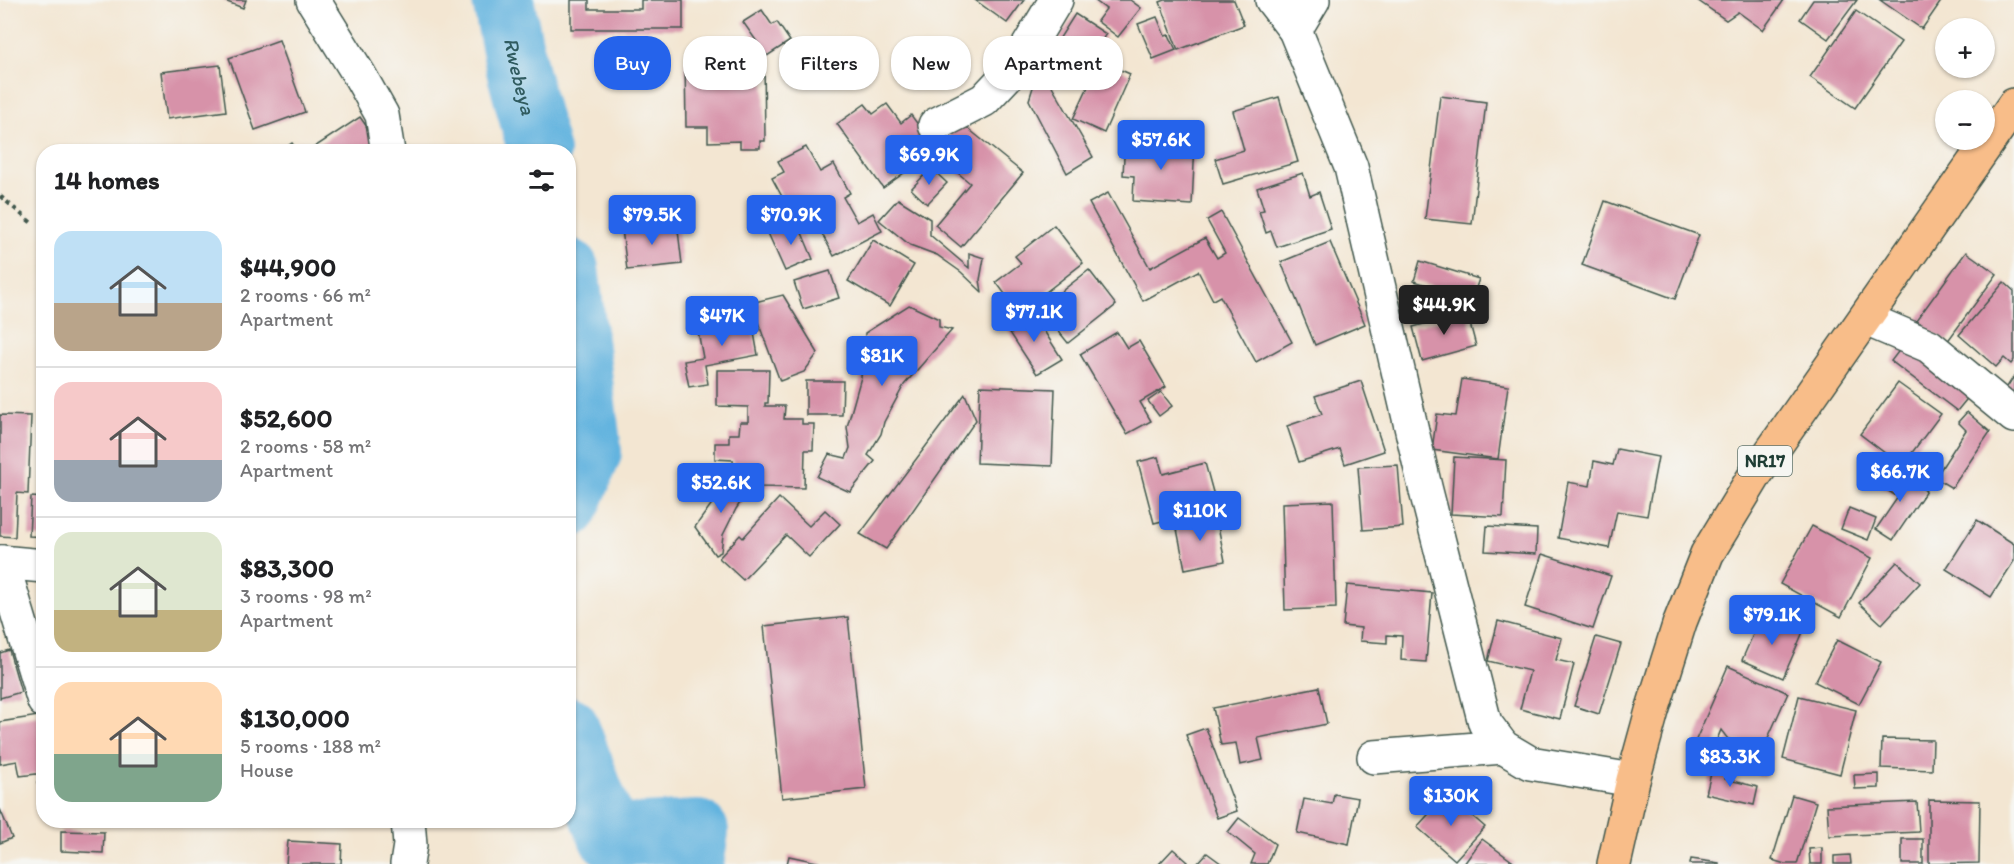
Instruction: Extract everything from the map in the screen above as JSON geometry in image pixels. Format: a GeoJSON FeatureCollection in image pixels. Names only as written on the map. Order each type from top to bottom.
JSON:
{"type":"FeatureCollection","features":[{"type":"Feature","properties":{"kind":"main road","name":"NR17"},"geometry":{"type":"LineString","coordinates":[[1614,864],[1633,780],[1680,622],[1707,554],[1755,475],[2014,105]]}},
{"type":"Feature","properties":{"kind":"street"},"geometry":{"type":"LineString","coordinates":[[313,0],[382,115],[387,144]]}},
{"type":"Feature","properties":{"kind":"street"},"geometry":{"type":"LineString","coordinates":[[935,126],[984,100],[1017,66],[1056,0]]}},
{"type":"Feature","properties":{"kind":"street"},"geometry":{"type":"LineString","coordinates":[[1272,0],[1295,30],[1351,167],[1425,487],[1485,723],[1503,747],[1530,763],[1633,780]]}},
{"type":"Feature","properties":{"kind":"street"},"geometry":{"type":"LineString","coordinates":[[1295,30],[1313,0]]}},
{"type":"Feature","properties":{"kind":"street"},"geometry":{"type":"LineString","coordinates":[[1866,319],[1929,346],[2014,416]]}},
{"type":"Feature","properties":{"kind":"street"},"geometry":{"type":"LineString","coordinates":[[36,565],[1,562],[36,675]]}},
{"type":"Feature","properties":{"kind":"street"},"geometry":{"type":"LineString","coordinates":[[1374,757],[1503,747]]}},
{"type":"Feature","properties":{"kind":"street"},"geometry":{"type":"LineString","coordinates":[[407,864],[410,845],[409,828]]}},
{"type":"Feature","properties":{"kind":"path"},"geometry":{"type":"LineString","coordinates":[[0,196],[34,225]]}},
{"type":"Feature","properties":{"kind":"building"},"geometry":{"type":"Polygon","coordinates":[[[222,0],[246,0],[243,8],[222,0]]]}},
{"type":"Feature","properties":{"kind":"building"},"geometry":{"type":"Polygon","coordinates":[[[571,0],[589,0],[589,9],[641,9],[641,0],[683,0],[683,29],[571,29],[571,0]]]}},
{"type":"Feature","properties":{"kind":"building"},"geometry":{"type":"Polygon","coordinates":[[[975,0],[1024,0],[1007,23],[975,0]]]}},
{"type":"Feature","properties":{"kind":"building"},"geometry":{"type":"Polygon","coordinates":[[[1094,0],[1130,0],[1141,8],[1119,36],[1097,21],[1106,9],[1094,0]]]}},
{"type":"Feature","properties":{"kind":"building"},"geometry":{"type":"Polygon","coordinates":[[[1165,0],[1234,0],[1244,25],[1178,50],[1160,2],[1165,0]]]}},
{"type":"Feature","properties":{"kind":"building"},"geometry":{"type":"Polygon","coordinates":[[[1697,0],[1784,0],[1763,30],[1738,12],[1726,20],[1697,0]]]}},
{"type":"Feature","properties":{"kind":"building"},"geometry":{"type":"Polygon","coordinates":[[[1813,0],[1857,0],[1828,39],[1800,19],[1813,0]]]}},
{"type":"Feature","properties":{"kind":"building"},"geometry":{"type":"Polygon","coordinates":[[[1880,0],[1942,0],[1922,29],[1880,0]]]}},
{"type":"Feature","properties":{"kind":"building"},"geometry":{"type":"Polygon","coordinates":[[[762,10],[772,25],[777,22],[787,36],[779,36],[779,48],[767,56],[767,36],[753,36],[743,22],[762,10]]]}},
{"type":"Feature","properties":{"kind":"building"},"geometry":{"type":"Polygon","coordinates":[[[1856,11],[1901,42],[1855,108],[1810,77],[1856,11]]]}},
{"type":"Feature","properties":{"kind":"building"},"geometry":{"type":"Polygon","coordinates":[[[1075,14],[1106,34],[1105,36],[1061,36],[1075,14]]]}},
{"type":"Feature","properties":{"kind":"building"},"geometry":{"type":"Polygon","coordinates":[[[1157,17],[1165,36],[1169,35],[1176,50],[1153,59],[1138,24],[1157,17]]]}},
{"type":"Feature","properties":{"kind":"building"},"geometry":{"type":"Polygon","coordinates":[[[279,40],[305,112],[255,130],[229,58],[279,40]]]}},
{"type":"Feature","properties":{"kind":"building"},"geometry":{"type":"Polygon","coordinates":[[[220,65],[226,111],[167,119],[161,72],[220,65]]]}},
{"type":"Feature","properties":{"kind":"building"},"geometry":{"type":"Polygon","coordinates":[[[1123,71],[1130,74],[1123,90],[1123,71]]]}},
{"type":"Feature","properties":{"kind":"building"},"geometry":{"type":"Polygon","coordinates":[[[685,90],[764,90],[765,141],[760,141],[760,148],[740,148],[740,141],[708,142],[708,127],[686,127],[685,90]]]}},
{"type":"Feature","properties":{"kind":"building"},"geometry":{"type":"Polygon","coordinates":[[[1032,90],[1054,90],[1093,157],[1067,173],[1029,100],[1032,90]]]}},
{"type":"Feature","properties":{"kind":"building"},"geometry":{"type":"Polygon","coordinates":[[[1086,90],[1123,90],[1104,133],[1073,119],[1086,90]]]}},
{"type":"Feature","properties":{"kind":"building"},"geometry":{"type":"Polygon","coordinates":[[[1440,96],[1486,102],[1472,224],[1425,219],[1440,96]]]}},
{"type":"Feature","properties":{"kind":"building"},"geometry":{"type":"Polygon","coordinates":[[[1279,97],[1298,162],[1223,184],[1215,159],[1244,150],[1233,111],[1279,97]]]}},
{"type":"Feature","properties":{"kind":"building"},"geometry":{"type":"Polygon","coordinates":[[[865,104],[873,114],[887,104],[901,123],[911,115],[927,137],[917,145],[926,157],[883,188],[837,124],[865,104]]]}},
{"type":"Feature","properties":{"kind":"building"},"geometry":{"type":"Polygon","coordinates":[[[360,117],[379,144],[319,144],[360,117]]]}},
{"type":"Feature","properties":{"kind":"building"},"geometry":{"type":"Polygon","coordinates":[[[960,122],[1023,173],[961,247],[935,225],[970,183],[934,153],[960,122]]]}},
{"type":"Feature","properties":{"kind":"building"},"geometry":{"type":"Polygon","coordinates":[[[1125,139],[1195,143],[1192,205],[1133,201],[1134,176],[1123,175],[1125,139]]]}},
{"type":"Feature","properties":{"kind":"building"},"geometry":{"type":"Polygon","coordinates":[[[806,147],[820,172],[834,164],[850,193],[843,197],[857,222],[873,213],[882,231],[834,256],[807,206],[792,215],[772,178],[784,172],[778,161],[806,147]]]}},
{"type":"Feature","properties":{"kind":"building"},"geometry":{"type":"Polygon","coordinates":[[[931,168],[947,183],[927,204],[911,189],[931,168]]]}},
{"type":"Feature","properties":{"kind":"building"},"geometry":{"type":"Polygon","coordinates":[[[1303,173],[1310,196],[1319,192],[1331,229],[1277,247],[1271,231],[1266,233],[1259,211],[1264,210],[1257,188],[1303,173]]]}},
{"type":"Feature","properties":{"kind":"building"},"geometry":{"type":"Polygon","coordinates":[[[1108,193],[1150,268],[1205,238],[1217,258],[1225,253],[1207,220],[1221,212],[1292,342],[1256,362],[1220,296],[1213,300],[1198,271],[1143,301],[1089,203],[1108,193]]]}},
{"type":"Feature","properties":{"kind":"building"},"geometry":{"type":"Polygon","coordinates":[[[898,199],[930,219],[930,235],[969,268],[969,253],[984,258],[980,280],[982,292],[961,272],[937,255],[910,245],[879,220],[898,199]]]}},
{"type":"Feature","properties":{"kind":"building"},"geometry":{"type":"Polygon","coordinates":[[[1605,201],[1699,235],[1675,299],[1582,265],[1605,201]]]}},
{"type":"Feature","properties":{"kind":"building"},"geometry":{"type":"Polygon","coordinates":[[[797,221],[813,259],[785,271],[768,233],[797,221]]]}},
{"type":"Feature","properties":{"kind":"building"},"geometry":{"type":"Polygon","coordinates":[[[677,222],[682,264],[627,270],[622,229],[677,222]]]}},
{"type":"Feature","properties":{"kind":"building"},"geometry":{"type":"Polygon","coordinates":[[[1054,225],[1083,263],[1019,313],[996,282],[1021,263],[1015,256],[1054,225]]]}},
{"type":"Feature","properties":{"kind":"building"},"geometry":{"type":"Polygon","coordinates":[[[873,240],[914,265],[890,306],[848,281],[873,240]]]}},
{"type":"Feature","properties":{"kind":"building"},"geometry":{"type":"Polygon","coordinates":[[[1330,242],[1365,324],[1315,345],[1281,262],[1330,242]]]}},
{"type":"Feature","properties":{"kind":"building"},"geometry":{"type":"Polygon","coordinates":[[[1966,252],[1997,274],[1947,342],[1916,321],[1966,252]]]}},
{"type":"Feature","properties":{"kind":"building"},"geometry":{"type":"Polygon","coordinates":[[[1420,261],[1479,279],[1472,299],[1414,281],[1420,261]]]}},
{"type":"Feature","properties":{"kind":"building"},"geometry":{"type":"Polygon","coordinates":[[[1089,270],[1116,305],[1068,343],[1040,308],[1089,270]]]}},
{"type":"Feature","properties":{"kind":"building"},"geometry":{"type":"Polygon","coordinates":[[[830,271],[839,298],[803,309],[794,282],[830,271]]]}},
{"type":"Feature","properties":{"kind":"building"},"geometry":{"type":"Polygon","coordinates":[[[2004,282],[2014,291],[2014,360],[2011,364],[2004,358],[1996,367],[1959,335],[2004,282]]]}},
{"type":"Feature","properties":{"kind":"building"},"geometry":{"type":"Polygon","coordinates":[[[783,295],[818,353],[804,372],[780,381],[751,303],[783,295]]]}},
{"type":"Feature","properties":{"kind":"building"},"geometry":{"type":"Polygon","coordinates":[[[909,305],[939,319],[939,327],[952,330],[904,385],[884,422],[881,434],[868,455],[875,461],[850,492],[817,477],[829,454],[846,458],[850,448],[847,427],[861,377],[865,333],[909,305]]]}},
{"type":"Feature","properties":{"kind":"building"},"geometry":{"type":"Polygon","coordinates":[[[1032,312],[1062,359],[1037,374],[1007,328],[1032,312]]]}},
{"type":"Feature","properties":{"kind":"building"},"geometry":{"type":"Polygon","coordinates":[[[1467,312],[1476,346],[1422,361],[1413,327],[1467,312]]]}},
{"type":"Feature","properties":{"kind":"building"},"geometry":{"type":"Polygon","coordinates":[[[751,316],[758,355],[705,365],[708,384],[689,387],[684,361],[703,358],[697,326],[751,316]]]}},
{"type":"Feature","properties":{"kind":"building"},"geometry":{"type":"Polygon","coordinates":[[[1117,332],[1127,348],[1139,341],[1166,387],[1140,402],[1151,421],[1127,434],[1080,354],[1117,332]]]}},
{"type":"Feature","properties":{"kind":"building"},"geometry":{"type":"Polygon","coordinates":[[[1904,344],[1970,395],[1957,411],[1891,361],[1904,344]]]}},
{"type":"Feature","properties":{"kind":"building"},"geometry":{"type":"Polygon","coordinates":[[[717,370],[769,370],[768,403],[765,403],[765,406],[785,406],[784,419],[802,419],[802,424],[814,424],[813,450],[805,450],[804,488],[759,487],[734,474],[733,460],[715,459],[715,443],[729,443],[729,434],[739,434],[740,422],[748,422],[748,407],[717,406],[717,370]]]}},
{"type":"Feature","properties":{"kind":"building"},"geometry":{"type":"Polygon","coordinates":[[[2014,376],[2014,412],[1998,401],[2014,376]]]}},
{"type":"Feature","properties":{"kind":"building"},"geometry":{"type":"Polygon","coordinates":[[[1462,379],[1508,386],[1498,459],[1432,450],[1437,414],[1456,416],[1462,379]]]}},
{"type":"Feature","properties":{"kind":"building"},"geometry":{"type":"Polygon","coordinates":[[[806,381],[843,381],[842,415],[806,415],[806,381]]]}},
{"type":"Feature","properties":{"kind":"building"},"geometry":{"type":"Polygon","coordinates":[[[1361,381],[1384,451],[1345,464],[1340,449],[1299,462],[1287,426],[1322,414],[1315,396],[1361,381]]]}},
{"type":"Feature","properties":{"kind":"building"},"geometry":{"type":"Polygon","coordinates":[[[1898,383],[1941,414],[1902,466],[1860,434],[1898,383]]]}},
{"type":"Feature","properties":{"kind":"building"},"geometry":{"type":"Polygon","coordinates":[[[980,386],[1055,389],[1052,466],[977,463],[980,386]]]}},
{"type":"Feature","properties":{"kind":"building"},"geometry":{"type":"Polygon","coordinates":[[[1161,392],[1172,406],[1159,416],[1148,401],[1161,392]]]}},
{"type":"Feature","properties":{"kind":"building"},"geometry":{"type":"Polygon","coordinates":[[[965,394],[976,420],[886,549],[860,534],[965,394]]]}},
{"type":"Feature","properties":{"kind":"building"},"geometry":{"type":"Polygon","coordinates":[[[1967,412],[1990,432],[1952,488],[1935,478],[1966,430],[1958,422],[1967,412]]]}},
{"type":"Feature","properties":{"kind":"building"},"geometry":{"type":"Polygon","coordinates":[[[0,415],[31,416],[28,494],[17,493],[15,537],[0,536],[0,415]]]}},
{"type":"Feature","properties":{"kind":"building"},"geometry":{"type":"Polygon","coordinates":[[[1617,449],[1658,457],[1647,516],[1617,511],[1609,548],[1558,538],[1568,482],[1590,486],[1594,461],[1613,465],[1617,449]]]}},
{"type":"Feature","properties":{"kind":"building"},"geometry":{"type":"Polygon","coordinates":[[[1158,457],[1163,474],[1205,463],[1217,507],[1154,523],[1138,462],[1158,457]]]}},
{"type":"Feature","properties":{"kind":"building"},"geometry":{"type":"Polygon","coordinates":[[[1454,457],[1506,460],[1503,517],[1451,514],[1454,457]]]}},
{"type":"Feature","properties":{"kind":"building"},"geometry":{"type":"Polygon","coordinates":[[[1398,465],[1403,527],[1363,530],[1358,467],[1398,465]]]}},
{"type":"Feature","properties":{"kind":"building"},"geometry":{"type":"Polygon","coordinates":[[[1894,469],[1926,491],[1893,540],[1876,529],[1898,497],[1882,487],[1894,469]]]}},
{"type":"Feature","properties":{"kind":"building"},"geometry":{"type":"Polygon","coordinates":[[[724,476],[748,491],[723,535],[721,552],[715,555],[695,527],[716,498],[724,476]]]}},
{"type":"Feature","properties":{"kind":"building"},"geometry":{"type":"Polygon","coordinates":[[[31,497],[36,497],[36,536],[29,536],[31,497]]]}},
{"type":"Feature","properties":{"kind":"building"},"geometry":{"type":"Polygon","coordinates":[[[779,498],[809,526],[825,510],[840,524],[809,557],[786,535],[743,580],[719,558],[740,535],[743,538],[779,498]]]}},
{"type":"Feature","properties":{"kind":"building"},"geometry":{"type":"Polygon","coordinates":[[[1333,501],[1336,608],[1285,610],[1282,503],[1333,501]]]}},
{"type":"Feature","properties":{"kind":"building"},"geometry":{"type":"Polygon","coordinates":[[[1849,508],[1876,519],[1868,540],[1841,529],[1849,508]]]}},
{"type":"Feature","properties":{"kind":"building"},"geometry":{"type":"Polygon","coordinates":[[[1216,516],[1225,561],[1185,569],[1176,524],[1216,516]]]}},
{"type":"Feature","properties":{"kind":"building"},"geometry":{"type":"Polygon","coordinates":[[[1977,520],[2014,544],[2014,561],[1991,597],[1946,569],[1977,520]]]}},
{"type":"Feature","properties":{"kind":"building"},"geometry":{"type":"Polygon","coordinates":[[[1487,526],[1537,529],[1536,554],[1485,551],[1487,526]]]}},
{"type":"Feature","properties":{"kind":"building"},"geometry":{"type":"Polygon","coordinates":[[[1812,526],[1872,558],[1841,617],[1780,584],[1812,526]]]}},
{"type":"Feature","properties":{"kind":"building"},"geometry":{"type":"Polygon","coordinates":[[[1542,554],[1611,576],[1593,629],[1525,607],[1542,554]]]}},
{"type":"Feature","properties":{"kind":"building"},"geometry":{"type":"Polygon","coordinates":[[[1897,562],[1920,583],[1882,624],[1859,603],[1897,562]]]}},
{"type":"Feature","properties":{"kind":"building"},"geometry":{"type":"Polygon","coordinates":[[[1347,585],[1432,593],[1426,662],[1401,660],[1402,636],[1387,635],[1387,643],[1360,641],[1361,628],[1343,626],[1347,585]]]}},
{"type":"Feature","properties":{"kind":"building"},"geometry":{"type":"Polygon","coordinates":[[[1762,614],[1803,632],[1783,678],[1742,660],[1762,614]]]}},
{"type":"Feature","properties":{"kind":"building"},"geometry":{"type":"Polygon","coordinates":[[[848,617],[866,789],[782,798],[764,626],[848,617]]]}},
{"type":"Feature","properties":{"kind":"building"},"geometry":{"type":"Polygon","coordinates":[[[1498,621],[1562,638],[1556,660],[1574,664],[1560,719],[1520,709],[1530,671],[1488,661],[1498,621]]]}},
{"type":"Feature","properties":{"kind":"building"},"geometry":{"type":"Polygon","coordinates":[[[1596,637],[1621,644],[1599,714],[1574,706],[1596,637]]]}},
{"type":"Feature","properties":{"kind":"building"},"geometry":{"type":"Polygon","coordinates":[[[1837,640],[1881,662],[1859,704],[1815,682],[1837,640]]]}},
{"type":"Feature","properties":{"kind":"building"},"geometry":{"type":"Polygon","coordinates":[[[9,650],[21,692],[0,698],[0,653],[9,650]]]}},
{"type":"Feature","properties":{"kind":"building"},"geometry":{"type":"Polygon","coordinates":[[[1728,666],[1788,693],[1763,749],[1728,739],[1721,730],[1713,749],[1695,742],[1728,666]]]}},
{"type":"Feature","properties":{"kind":"building"},"geometry":{"type":"Polygon","coordinates":[[[1319,687],[1327,724],[1258,738],[1263,760],[1240,765],[1236,743],[1221,745],[1213,708],[1319,687]]]}},
{"type":"Feature","properties":{"kind":"building"},"geometry":{"type":"Polygon","coordinates":[[[1799,696],[1856,710],[1840,774],[1783,759],[1799,696]]]}},
{"type":"Feature","properties":{"kind":"building"},"geometry":{"type":"Polygon","coordinates":[[[36,716],[36,774],[20,776],[17,761],[0,764],[0,722],[36,716]]]}},
{"type":"Feature","properties":{"kind":"building"},"geometry":{"type":"Polygon","coordinates":[[[1206,728],[1237,811],[1217,818],[1186,735],[1206,728]]]}},
{"type":"Feature","properties":{"kind":"building"},"geometry":{"type":"Polygon","coordinates":[[[1728,739],[1772,757],[1764,777],[1718,759],[1728,739]]]}},
{"type":"Feature","properties":{"kind":"building"},"geometry":{"type":"Polygon","coordinates":[[[1882,739],[1933,740],[1932,770],[1881,768],[1882,739]]]}},
{"type":"Feature","properties":{"kind":"building"},"geometry":{"type":"Polygon","coordinates":[[[1713,765],[1728,768],[1725,779],[1758,787],[1754,805],[1706,794],[1713,765]]]}},
{"type":"Feature","properties":{"kind":"building"},"geometry":{"type":"Polygon","coordinates":[[[1879,774],[1879,788],[1855,789],[1854,775],[1879,774]]]}},
{"type":"Feature","properties":{"kind":"building"},"geometry":{"type":"Polygon","coordinates":[[[1334,794],[1358,798],[1349,844],[1297,833],[1304,799],[1332,804],[1334,794]]]}},
{"type":"Feature","properties":{"kind":"building"},"geometry":{"type":"Polygon","coordinates":[[[1447,794],[1485,827],[1455,860],[1417,827],[1447,794]]]}},
{"type":"Feature","properties":{"kind":"building"},"geometry":{"type":"Polygon","coordinates":[[[1792,795],[1816,802],[1797,864],[1785,864],[1772,860],[1792,795]]]}},
{"type":"Feature","properties":{"kind":"building"},"geometry":{"type":"Polygon","coordinates":[[[1929,800],[1980,801],[1979,863],[1929,864],[1929,800]]]}},
{"type":"Feature","properties":{"kind":"building"},"geometry":{"type":"Polygon","coordinates":[[[1917,802],[1919,832],[1829,836],[1827,806],[1917,802]]]}},
{"type":"Feature","properties":{"kind":"building"},"geometry":{"type":"Polygon","coordinates":[[[0,809],[12,838],[0,843],[0,809]]]}},
{"type":"Feature","properties":{"kind":"building"},"geometry":{"type":"Polygon","coordinates":[[[1239,818],[1275,844],[1267,864],[1251,864],[1255,854],[1228,832],[1239,818]]]}},
{"type":"Feature","properties":{"kind":"building"},"geometry":{"type":"Polygon","coordinates":[[[61,831],[104,832],[103,853],[61,851],[61,831]]]}},
{"type":"Feature","properties":{"kind":"building"},"geometry":{"type":"Polygon","coordinates":[[[1482,839],[1516,864],[1464,864],[1482,839]]]}},
{"type":"Feature","properties":{"kind":"building"},"geometry":{"type":"Polygon","coordinates":[[[1902,839],[1923,839],[1923,864],[1902,864],[1902,839]]]}},
{"type":"Feature","properties":{"kind":"building"},"geometry":{"type":"Polygon","coordinates":[[[288,841],[342,844],[341,864],[286,864],[288,841]]]}},
{"type":"Feature","properties":{"kind":"building"},"geometry":{"type":"Polygon","coordinates":[[[1822,848],[1822,864],[1810,864],[1809,849],[1822,848]]]}},
{"type":"Feature","properties":{"kind":"building"},"geometry":{"type":"Polygon","coordinates":[[[1173,849],[1188,862],[1186,864],[1159,864],[1173,849]]]}},
{"type":"Feature","properties":{"kind":"building"},"geometry":{"type":"Polygon","coordinates":[[[1207,853],[1222,864],[1197,864],[1207,853]]]}},
{"type":"Feature","properties":{"kind":"building"},"geometry":{"type":"Polygon","coordinates":[[[1850,855],[1851,864],[1834,864],[1834,856],[1850,855]]]}},
{"type":"Feature","properties":{"kind":"building"},"geometry":{"type":"Polygon","coordinates":[[[789,856],[822,863],[822,864],[787,864],[789,856]]]}},
{"type":"Feature","properties":{"kind":"building"},"geometry":{"type":"Polygon","coordinates":[[[1691,859],[1719,863],[1719,864],[1690,864],[1691,859]]]}},
{"type":"Feature","properties":{"kind":"waterway","name":"Rwebeya"},"geometry":{"type":"LineString","coordinates":[[503,0],[518,74],[537,144]]}},
{"type":"Feature","properties":{"kind":"waterway","name":"Rwebeya"},"geometry":{"type":"LineString","coordinates":[[576,333],[591,452],[576,489]]}},
{"type":"Feature","properties":{"kind":"waterway","name":"Rwebeya"},"geometry":{"type":"LineString","coordinates":[[576,748],[609,836],[698,831],[693,864]]}}]}
